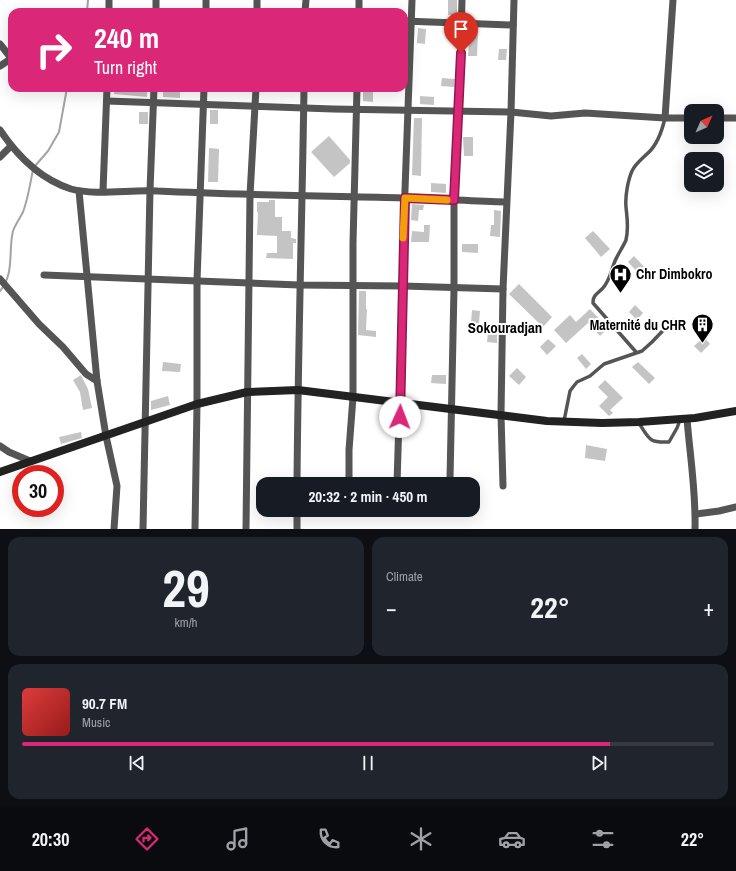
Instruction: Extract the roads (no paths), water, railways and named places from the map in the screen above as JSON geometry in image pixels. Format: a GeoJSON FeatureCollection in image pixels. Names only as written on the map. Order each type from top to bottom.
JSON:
{"type":"FeatureCollection","features":[{"type":"Feature","properties":{"kind":"main road"},"geometry":{"type":"LineString","coordinates":[[0,472],[30,460],[106,436],[197,404],[247,392],[298,390],[452,410],[564,422],[639,422],[683,419],[736,411]]}},
{"type":"Feature","properties":{"kind":"street"},"geometry":{"type":"LineString","coordinates":[[398,477],[403,244],[408,110],[408,21],[412,0]]}},
{"type":"Feature","properties":{"kind":"street"},"geometry":{"type":"LineString","coordinates":[[450,477],[454,288],[454,200],[459,111],[462,0]]}},
{"type":"Feature","properties":{"kind":"street"},"geometry":{"type":"LineString","coordinates":[[503,486],[502,416],[504,289],[514,0]]}},
{"type":"Feature","properties":{"kind":"street"},"geometry":{"type":"LineString","coordinates":[[666,118],[672,0]]}},
{"type":"Feature","properties":{"kind":"street"},"geometry":{"type":"LineString","coordinates":[[408,21],[513,25]]}},
{"type":"Feature","properties":{"kind":"street"},"geometry":{"type":"LineString","coordinates":[[0,44],[8,53]]}},
{"type":"Feature","properties":{"kind":"street"},"geometry":{"type":"LineString","coordinates":[[103,191],[107,92]]}},
{"type":"Feature","properties":{"kind":"street"},"geometry":{"type":"LineString","coordinates":[[144,529],[150,190],[154,92]]}},
{"type":"Feature","properties":{"kind":"street"},"geometry":{"type":"LineString","coordinates":[[194,529],[197,404],[197,281],[204,92]]}},
{"type":"Feature","properties":{"kind":"street"},"geometry":{"type":"LineString","coordinates":[[246,529],[250,195],[256,92]]}},
{"type":"Feature","properties":{"kind":"street"},"geometry":{"type":"LineString","coordinates":[[297,477],[299,285],[303,196],[304,92]]}},
{"type":"Feature","properties":{"kind":"street"},"geometry":{"type":"LineString","coordinates":[[349,477],[349,450],[353,397],[354,197],[357,92]]}},
{"type":"Feature","properties":{"kind":"street"},"geometry":{"type":"LineString","coordinates":[[107,101],[511,112],[551,116],[585,113],[684,118]]}},
{"type":"Feature","properties":{"kind":"street"},"geometry":{"type":"LineString","coordinates":[[724,118],[736,118]]}},
{"type":"Feature","properties":{"kind":"street"},"geometry":{"type":"LineString","coordinates":[[0,130],[11,146],[33,169],[60,184],[79,191],[150,190],[250,195],[405,198],[506,202]]}},
{"type":"Feature","properties":{"kind":"street"},"geometry":{"type":"LineString","coordinates":[[0,156],[11,146]]}},
{"type":"Feature","properties":{"kind":"street"},"geometry":{"type":"LineString","coordinates":[[79,191],[97,381],[106,436],[117,486],[114,529]]}},
{"type":"Feature","properties":{"kind":"street"},"geometry":{"type":"LineString","coordinates":[[44,275],[299,285],[504,289]]}},
{"type":"Feature","properties":{"kind":"street"},"geometry":{"type":"LineString","coordinates":[[0,279],[39,324],[64,347],[83,371],[97,381]]}},
{"type":"Feature","properties":{"kind":"street"},"geometry":{"type":"LineString","coordinates":[[683,419],[694,484],[696,514],[695,529]]}},
{"type":"Feature","properties":{"kind":"street"},"geometry":{"type":"LineString","coordinates":[[0,446],[9,452],[30,460]]}},
{"type":"Feature","properties":{"kind":"street"},"geometry":{"type":"LineString","coordinates":[[696,514],[736,507]]}},
{"type":"Feature","properties":{"kind":"street"},"geometry":{"type":"LineString","coordinates":[[297,517],[297,529]]}},
{"type":"Feature","properties":{"kind":"lane"},"geometry":{"type":"LineString","coordinates":[[636,352],[593,303],[593,298],[603,289],[609,279],[615,261],[626,239],[628,221],[626,198],[632,171],[640,159],[650,152],[658,140],[666,118]]}},
{"type":"Feature","properties":{"kind":"lane"},"geometry":{"type":"LineString","coordinates":[[564,422],[570,391],[578,382],[590,376],[601,365],[642,351],[673,320]]}},
{"type":"Feature","properties":{"kind":"lane"},"geometry":{"type":"LineString","coordinates":[[639,422],[650,439],[656,442],[669,442],[683,419]]}},
{"type":"Feature","properties":{"kind":"waterway"},"geometry":{"type":"LineString","coordinates":[[87,8],[88,0]]}},
{"type":"Feature","properties":{"kind":"waterway"},"geometry":{"type":"LineString","coordinates":[[35,166],[48,151],[59,132],[66,92]]}},
{"type":"Feature","properties":{"kind":"waterway"},"geometry":{"type":"LineString","coordinates":[[0,291],[8,277],[13,231],[25,207],[33,170]]}},
{"type":"Feature","properties":{"kind":"place","name":"Chr Dimbokro"},"geometry":{"type":"Point","coordinates":[621,294]}},
{"type":"Feature","properties":{"kind":"place","name":"Maternité du CHR"},"geometry":{"type":"Point","coordinates":[702,344]}},
{"type":"Feature","properties":{"kind":"district","name":"Sokouradjan"},"geometry":{"type":"Point","coordinates":[505,327]}}]}
